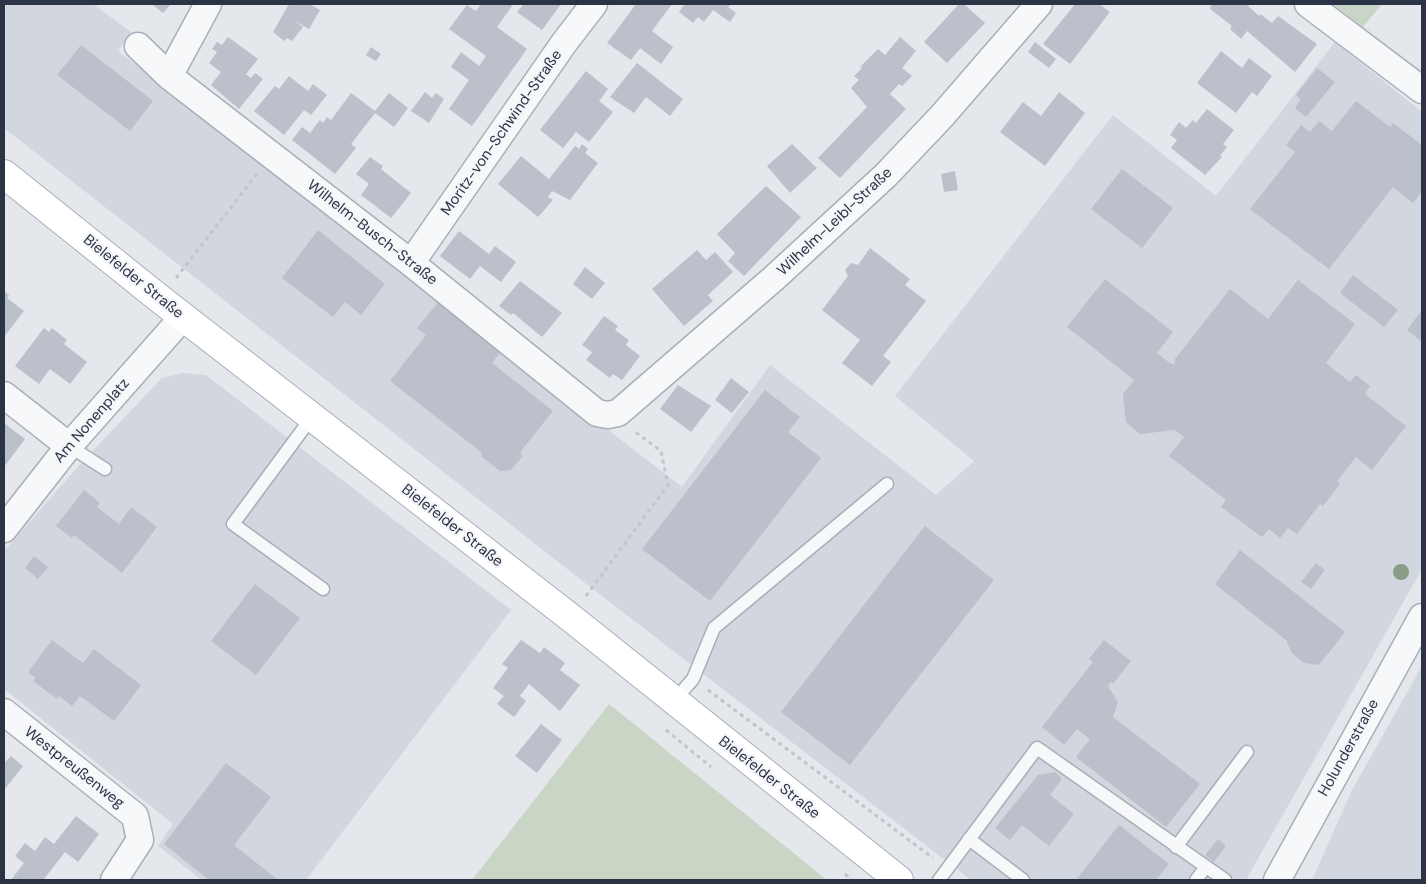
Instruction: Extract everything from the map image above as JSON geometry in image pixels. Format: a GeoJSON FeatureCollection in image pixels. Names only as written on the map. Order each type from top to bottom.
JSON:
{"type":"FeatureCollection","features":[{"type":"Feature","properties":{"kind":"main road","name":"Bielefelder Straße"},"geometry":{"type":"LineString","coordinates":[[4,174],[160,300],[571,618],[673,702],[898,880]]}},
{"type":"Feature","properties":{"kind":"street"},"geometry":{"type":"LineString","coordinates":[[169,76],[208,4]]}},
{"type":"Feature","properties":{"kind":"street","name":"Moritz-von-Schwind-Straße"},"geometry":{"type":"LineString","coordinates":[[411,263],[558,51],[594,4]]}},
{"type":"Feature","properties":{"kind":"street","name":"Wilhelm-Leibl-Straße"},"geometry":{"type":"LineString","coordinates":[[613,414],[773,279],[886,175],[1019,30],[1039,4]]}},
{"type":"Feature","properties":{"kind":"street"},"geometry":{"type":"LineString","coordinates":[[1308,4],[1422,90]]}},
{"type":"Feature","properties":{"kind":"street","name":"Wilhelm-Busch-Straße"},"geometry":{"type":"LineString","coordinates":[[138,46],[169,76],[411,263],[597,413],[613,414]]}},
{"type":"Feature","properties":{"kind":"street","name":"Am Nonenplatz"},"geometry":{"type":"LineString","coordinates":[[4,529],[69,446],[183,317]]}},
{"type":"Feature","properties":{"kind":"street"},"geometry":{"type":"LineString","coordinates":[[4,395],[69,446]]}},
{"type":"Feature","properties":{"kind":"street","name":"Holunderstraße"},"geometry":{"type":"LineString","coordinates":[[1277,880],[1422,618]]}},
{"type":"Feature","properties":{"kind":"street","name":"Westpreußenweg"},"geometry":{"type":"LineString","coordinates":[[4,712],[135,816],[140,840],[114,880]]}},
{"type":"Feature","properties":{"kind":"lane"},"geometry":{"type":"LineString","coordinates":[[312,417],[233,524],[322,588]]}},
{"type":"Feature","properties":{"kind":"lane"},"geometry":{"type":"LineString","coordinates":[[69,446],[105,469]]}},
{"type":"Feature","properties":{"kind":"lane"},"geometry":{"type":"LineString","coordinates":[[673,702],[693,679],[714,628],[887,484]]}},
{"type":"Feature","properties":{"kind":"lane"},"geometry":{"type":"LineString","coordinates":[[939,880],[1037,748],[1205,868],[1225,880]]}},
{"type":"Feature","properties":{"kind":"lane"},"geometry":{"type":"LineString","coordinates":[[1176,847],[1247,752]]}},
{"type":"Feature","properties":{"kind":"lane"},"geometry":{"type":"LineString","coordinates":[[970,839],[1023,880]]}},
{"type":"Feature","properties":{"kind":"lane"},"geometry":{"type":"LineString","coordinates":[[1196,880],[1205,868]]}},
{"type":"Feature","properties":{"kind":"path"},"geometry":{"type":"LineString","coordinates":[[160,300],[272,157]]}},
{"type":"Feature","properties":{"kind":"path"},"geometry":{"type":"LineString","coordinates":[[581,603],[668,484],[661,451],[613,414]]}},
{"type":"Feature","properties":{"kind":"path"},"geometry":{"type":"LineString","coordinates":[[693,679],[947,869]]}},
{"type":"Feature","properties":{"kind":"shaded area"},"geometry":{"type":"Polygon","coordinates":[[[4,4],[93,4],[131,32],[118,51],[682,487],[770,365],[936,495],[974,461],[895,396],[1113,115],[1216,196],[1335,42],[1422,112],[1422,569],[1246,880],[971,880],[598,593],[4,128],[4,4]]]}},
{"type":"Feature","properties":{"kind":"shaded area"},"geometry":{"type":"Polygon","coordinates":[[[183,373],[206,375],[511,610],[306,880],[202,880],[158,846],[173,824],[4,689],[4,551],[83,461],[162,378],[183,373]]]}},
{"type":"Feature","properties":{"kind":"shaded area"},"geometry":{"type":"Polygon","coordinates":[[[1422,666],[1422,880],[1312,880],[1352,790],[1422,666]]]}},
{"type":"Feature","properties":{"kind":"green space"},"geometry":{"type":"Polygon","coordinates":[[[1333,4],[1382,4],[1363,27],[1333,4]]]}},
{"type":"Feature","properties":{"kind":"green space"},"geometry":{"type":"Polygon","coordinates":[[[609,704],[827,880],[472,880],[609,704]]]}},
{"type":"Feature","properties":{"kind":"building"},"geometry":{"type":"Polygon","coordinates":[[[152,4],[171,4],[163,13],[152,4]]]}},
{"type":"Feature","properties":{"kind":"building"},"geometry":{"type":"Polygon","coordinates":[[[289,4],[310,4],[320,10],[309,29],[295,21],[303,27],[292,41],[287,38],[284,41],[273,32],[289,4]]]}},
{"type":"Feature","properties":{"kind":"building"},"geometry":{"type":"Polygon","coordinates":[[[481,4],[510,4],[512,6],[497,27],[527,49],[472,126],[449,109],[469,80],[451,67],[461,52],[479,66],[486,56],[449,29],[467,5],[476,11],[481,4]]]}},
{"type":"Feature","properties":{"kind":"building"},"geometry":{"type":"Polygon","coordinates":[[[524,4],[561,4],[542,30],[517,12],[524,4]]]}},
{"type":"Feature","properties":{"kind":"building"},"geometry":{"type":"Polygon","coordinates":[[[636,4],[672,4],[652,31],[673,47],[661,64],[640,48],[631,60],[607,43],[636,4]]]}},
{"type":"Feature","properties":{"kind":"building"},"geometry":{"type":"Polygon","coordinates":[[[685,4],[731,4],[728,7],[736,13],[730,22],[713,10],[704,22],[698,17],[693,23],[679,12],[685,4]]]}},
{"type":"Feature","properties":{"kind":"building"},"geometry":{"type":"Polygon","coordinates":[[[959,4],[964,4],[985,23],[947,63],[924,42],[959,4]]]}},
{"type":"Feature","properties":{"kind":"building"},"geometry":{"type":"Polygon","coordinates":[[[1075,4],[1099,4],[1110,12],[1070,64],[1043,44],[1075,4]]]}},
{"type":"Feature","properties":{"kind":"building"},"geometry":{"type":"Polygon","coordinates":[[[1212,4],[1250,4],[1248,6],[1259,16],[1260,14],[1272,23],[1278,16],[1317,44],[1295,72],[1247,31],[1241,39],[1230,29],[1232,26],[1210,9],[1212,4]]]}},
{"type":"Feature","properties":{"kind":"building"},"geometry":{"type":"Polygon","coordinates":[[[228,37],[258,59],[246,74],[251,78],[255,73],[263,79],[239,109],[211,85],[221,72],[209,63],[217,52],[212,49],[217,42],[222,45],[228,37]]]}},
{"type":"Feature","properties":{"kind":"building"},"geometry":{"type":"Polygon","coordinates":[[[900,37],[916,51],[902,68],[912,76],[902,86],[899,84],[890,94],[906,109],[840,178],[818,158],[867,107],[851,88],[859,80],[854,76],[862,68],[860,67],[878,49],[885,55],[900,37]]]}},
{"type":"Feature","properties":{"kind":"building"},"geometry":{"type":"Polygon","coordinates":[[[1035,42],[1056,59],[1049,68],[1028,52],[1035,42]]]}},
{"type":"Feature","properties":{"kind":"building"},"geometry":{"type":"Polygon","coordinates":[[[81,45],[153,101],[130,131],[57,75],[81,45]]]}},
{"type":"Feature","properties":{"kind":"building"},"geometry":{"type":"Polygon","coordinates":[[[371,47],[381,54],[376,61],[366,55],[371,47]]]}},
{"type":"Feature","properties":{"kind":"building"},"geometry":{"type":"Polygon","coordinates":[[[1221,51],[1242,68],[1249,58],[1272,76],[1257,96],[1252,92],[1236,113],[1197,83],[1221,51]]]}},
{"type":"Feature","properties":{"kind":"building"},"geometry":{"type":"Polygon","coordinates":[[[637,63],[683,99],[670,116],[646,97],[634,113],[610,97],[637,63]]]}},
{"type":"Feature","properties":{"kind":"building"},"geometry":{"type":"Polygon","coordinates":[[[1317,68],[1335,82],[1306,117],[1295,108],[1301,99],[1296,95],[1317,68]]]}},
{"type":"Feature","properties":{"kind":"building"},"geometry":{"type":"Polygon","coordinates":[[[586,71],[608,89],[599,101],[613,112],[589,142],[576,132],[563,148],[540,130],[586,71]]]}},
{"type":"Feature","properties":{"kind":"building"},"geometry":{"type":"Polygon","coordinates":[[[289,76],[308,91],[313,84],[327,95],[311,115],[304,110],[284,135],[254,111],[275,86],[279,89],[289,76]]]}},
{"type":"Feature","properties":{"kind":"building"},"geometry":{"type":"Polygon","coordinates":[[[425,92],[432,98],[436,93],[444,99],[429,123],[411,111],[425,92]]]}},
{"type":"Feature","properties":{"kind":"building"},"geometry":{"type":"Polygon","coordinates":[[[1059,92],[1085,113],[1045,166],[1000,132],[1023,102],[1041,116],[1059,92]]]}},
{"type":"Feature","properties":{"kind":"building"},"geometry":{"type":"Polygon","coordinates":[[[351,93],[375,111],[389,93],[408,108],[394,127],[375,113],[351,144],[356,148],[335,174],[292,140],[302,127],[310,133],[320,120],[323,123],[327,117],[331,120],[351,93]]]}},
{"type":"Feature","properties":{"kind":"building"},"geometry":{"type":"Polygon","coordinates":[[[1356,101],[1390,127],[1393,123],[1422,145],[1422,191],[1413,203],[1393,187],[1329,269],[1250,209],[1295,152],[1286,145],[1301,125],[1310,132],[1319,121],[1332,131],[1356,101]]]}},
{"type":"Feature","properties":{"kind":"building"},"geometry":{"type":"Polygon","coordinates":[[[1207,109],[1234,130],[1223,144],[1227,147],[1220,156],[1222,157],[1205,175],[1171,148],[1177,140],[1170,135],[1179,122],[1186,128],[1193,120],[1196,123],[1207,109]]]}},
{"type":"Feature","properties":{"kind":"building"},"geometry":{"type":"Polygon","coordinates":[[[582,144],[588,149],[585,153],[598,163],[570,200],[552,191],[548,197],[553,200],[538,217],[498,184],[521,156],[549,179],[575,146],[579,149],[582,144]]]}},
{"type":"Feature","properties":{"kind":"building"},"geometry":{"type":"Polygon","coordinates":[[[792,144],[817,168],[790,193],[767,166],[792,144]]]}},
{"type":"Feature","properties":{"kind":"building"},"geometry":{"type":"Polygon","coordinates":[[[370,157],[383,166],[381,169],[411,193],[391,218],[361,195],[369,184],[356,174],[370,157]]]}},
{"type":"Feature","properties":{"kind":"building"},"geometry":{"type":"Polygon","coordinates":[[[1122,169],[1173,208],[1142,248],[1091,209],[1122,169]]]}},
{"type":"Feature","properties":{"kind":"building"},"geometry":{"type":"Polygon","coordinates":[[[955,171],[958,190],[944,192],[941,174],[955,171]]]}},
{"type":"Feature","properties":{"kind":"building"},"geometry":{"type":"Polygon","coordinates":[[[766,186],[801,217],[744,276],[728,261],[735,253],[717,234],[766,186]]]}},
{"type":"Feature","properties":{"kind":"building"},"geometry":{"type":"Polygon","coordinates":[[[318,230],[385,284],[361,315],[345,302],[333,317],[282,278],[318,230]]]}},
{"type":"Feature","properties":{"kind":"building"},"geometry":{"type":"Polygon","coordinates":[[[459,231],[489,254],[495,246],[516,262],[501,282],[480,266],[470,279],[440,256],[459,231]]]}},
{"type":"Feature","properties":{"kind":"building"},"geometry":{"type":"Polygon","coordinates":[[[870,248],[910,279],[905,285],[926,301],[883,356],[891,362],[872,386],[842,363],[860,340],[822,310],[848,276],[845,270],[851,263],[858,265],[870,248]]]}},
{"type":"Feature","properties":{"kind":"building"},"geometry":{"type":"Polygon","coordinates":[[[697,250],[706,260],[715,252],[733,272],[708,295],[713,301],[684,326],[652,289],[697,250]]]}},
{"type":"Feature","properties":{"kind":"building"},"geometry":{"type":"Polygon","coordinates":[[[585,267],[605,283],[592,299],[573,284],[585,267]]]}},
{"type":"Feature","properties":{"kind":"building"},"geometry":{"type":"Polygon","coordinates":[[[1353,275],[1398,310],[1384,327],[1340,293],[1353,275]]]}},
{"type":"Feature","properties":{"kind":"building"},"geometry":{"type":"Polygon","coordinates":[[[1105,279],[1173,332],[1157,353],[1171,364],[1175,364],[1175,359],[1230,289],[1268,319],[1298,280],[1355,324],[1326,363],[1350,382],[1356,375],[1370,386],[1365,394],[1406,426],[1372,470],[1356,457],[1337,481],[1340,484],[1323,506],[1320,504],[1297,534],[1288,528],[1280,538],[1269,529],[1262,537],[1221,507],[1226,500],[1169,456],[1184,437],[1175,430],[1140,434],[1126,422],[1123,394],[1134,380],[1067,327],[1105,279]]]}},
{"type":"Feature","properties":{"kind":"building"},"geometry":{"type":"Polygon","coordinates":[[[520,281],[562,313],[542,337],[513,313],[511,315],[499,306],[520,281]]]}},
{"type":"Feature","properties":{"kind":"building"},"geometry":{"type":"Polygon","coordinates":[[[4,291],[9,295],[7,298],[24,311],[4,337],[4,291]]]}},
{"type":"Feature","properties":{"kind":"building"},"geometry":{"type":"Polygon","coordinates":[[[439,301],[502,350],[492,363],[553,411],[521,451],[522,457],[511,470],[500,471],[482,457],[481,452],[390,381],[426,335],[417,328],[439,301]]]}},
{"type":"Feature","properties":{"kind":"building"},"geometry":{"type":"Polygon","coordinates":[[[1422,310],[1422,342],[1407,330],[1422,310]]]}},
{"type":"Feature","properties":{"kind":"building"},"geometry":{"type":"Polygon","coordinates":[[[604,316],[618,326],[615,330],[629,340],[626,345],[640,356],[622,380],[613,374],[610,378],[586,360],[592,352],[582,345],[604,316]]]}},
{"type":"Feature","properties":{"kind":"building"},"geometry":{"type":"Polygon","coordinates":[[[44,328],[49,332],[52,328],[67,340],[64,344],[87,362],[70,384],[50,369],[39,384],[15,366],[44,328]]]}},
{"type":"Feature","properties":{"kind":"building"},"geometry":{"type":"Polygon","coordinates":[[[731,378],[749,392],[732,413],[715,400],[731,378]]]}},
{"type":"Feature","properties":{"kind":"building"},"geometry":{"type":"Polygon","coordinates":[[[678,385],[711,406],[691,432],[660,409],[678,385]]]}},
{"type":"Feature","properties":{"kind":"building"},"geometry":{"type":"Polygon","coordinates":[[[765,390],[800,417],[788,432],[821,458],[710,601],[642,549],[765,390]]]}},
{"type":"Feature","properties":{"kind":"building"},"geometry":{"type":"Polygon","coordinates":[[[4,423],[25,439],[4,467],[4,423]]]}},
{"type":"Feature","properties":{"kind":"building"},"geometry":{"type":"Polygon","coordinates":[[[84,490],[100,503],[97,507],[119,524],[131,507],[157,527],[122,573],[74,535],[72,538],[56,526],[84,490]]]}},
{"type":"Feature","properties":{"kind":"building"},"geometry":{"type":"Polygon","coordinates":[[[925,526],[994,580],[850,765],[781,712],[925,526]]]}},
{"type":"Feature","properties":{"kind":"building"},"geometry":{"type":"Polygon","coordinates":[[[1240,550],[1345,632],[1319,665],[1304,663],[1292,653],[1286,640],[1215,584],[1240,550]]]}},
{"type":"Feature","properties":{"kind":"building"},"geometry":{"type":"Polygon","coordinates":[[[34,556],[48,567],[38,579],[25,568],[34,556]]]}},
{"type":"Feature","properties":{"kind":"building"},"geometry":{"type":"Polygon","coordinates":[[[1316,563],[1325,570],[1311,589],[1301,582],[1316,563]]]}},
{"type":"Feature","properties":{"kind":"building"},"geometry":{"type":"Polygon","coordinates":[[[255,584],[300,618],[256,675],[211,641],[255,584]]]}},
{"type":"Feature","properties":{"kind":"building"},"geometry":{"type":"Polygon","coordinates":[[[52,640],[83,663],[94,649],[141,685],[114,721],[80,696],[72,706],[59,696],[57,699],[33,681],[36,678],[28,672],[52,640]]]}},
{"type":"Feature","properties":{"kind":"building"},"geometry":{"type":"Polygon","coordinates":[[[521,640],[540,653],[544,647],[565,663],[560,670],[580,685],[560,711],[529,684],[520,696],[526,701],[514,717],[497,704],[504,696],[493,688],[508,668],[502,664],[521,640]]]}},
{"type":"Feature","properties":{"kind":"building"},"geometry":{"type":"Polygon","coordinates":[[[1104,640],[1131,661],[1113,684],[1111,682],[1108,686],[1118,702],[1113,717],[1200,784],[1166,827],[1076,757],[1090,739],[1077,729],[1064,745],[1042,727],[1093,662],[1089,659],[1104,640]]]}},
{"type":"Feature","properties":{"kind":"building"},"geometry":{"type":"Polygon","coordinates":[[[541,724],[562,740],[537,773],[515,756],[541,724]]]}},
{"type":"Feature","properties":{"kind":"building"},"geometry":{"type":"Polygon","coordinates":[[[11,756],[23,766],[4,790],[4,763],[11,756]]]}},
{"type":"Feature","properties":{"kind":"building"},"geometry":{"type":"Polygon","coordinates":[[[226,763],[271,797],[234,845],[278,880],[209,880],[164,844],[226,763]]]}},
{"type":"Feature","properties":{"kind":"building"},"geometry":{"type":"Polygon","coordinates":[[[1055,772],[1062,779],[1050,795],[1074,814],[1049,846],[1022,825],[1010,840],[995,828],[1038,775],[1055,772]]]}},
{"type":"Feature","properties":{"kind":"building"},"geometry":{"type":"Polygon","coordinates":[[[76,816],[99,834],[78,862],[65,852],[44,879],[46,880],[11,880],[24,863],[15,856],[25,843],[35,851],[45,837],[54,844],[76,816]]]}},
{"type":"Feature","properties":{"kind":"building"},"geometry":{"type":"Polygon","coordinates":[[[1119,825],[1169,864],[1156,880],[1076,880],[1119,825]]]}},
{"type":"Feature","properties":{"kind":"building"},"geometry":{"type":"Polygon","coordinates":[[[1218,839],[1226,846],[1214,862],[1205,855],[1218,839]]]}}]}
